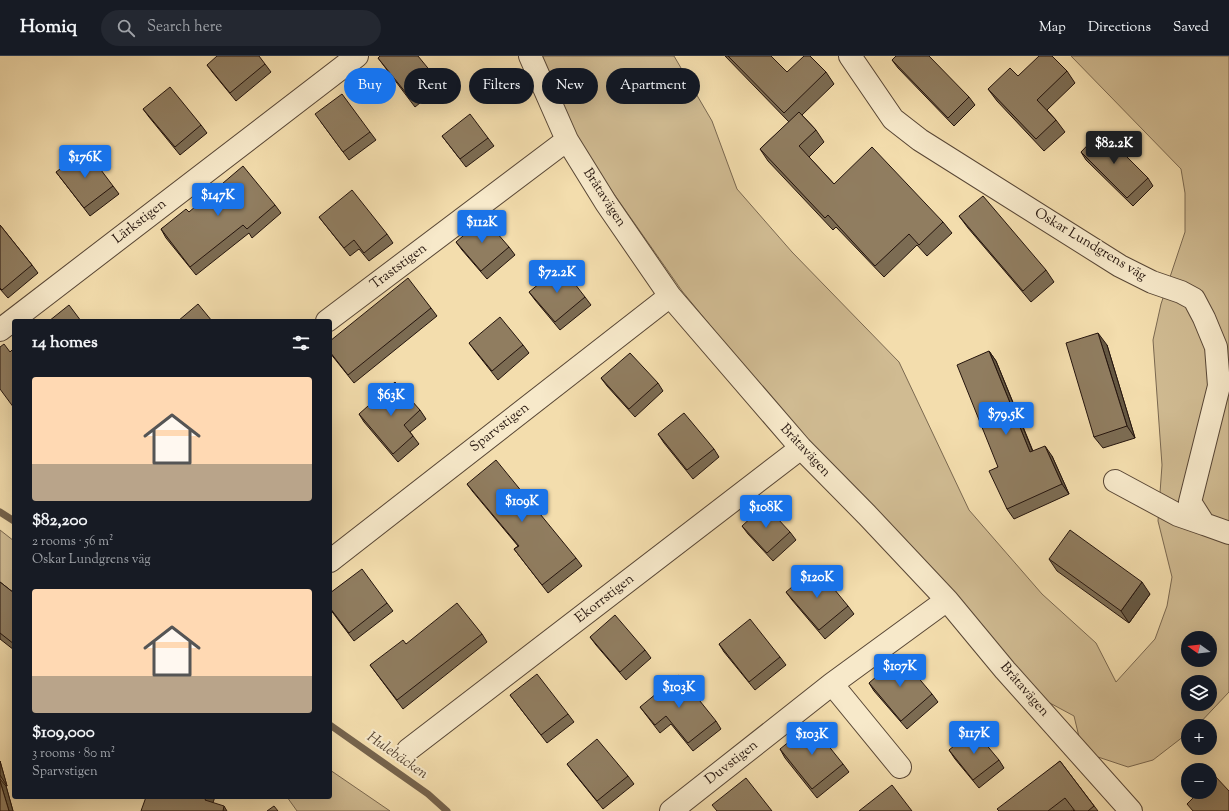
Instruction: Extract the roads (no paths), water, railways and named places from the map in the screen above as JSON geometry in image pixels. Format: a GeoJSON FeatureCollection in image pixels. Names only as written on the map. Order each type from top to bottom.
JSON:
{"type":"FeatureCollection","features":[{"type":"Feature","properties":{"kind":"street","name":"Lärkstigen"},"geometry":{"type":"LineString","coordinates":[[14,319],[357,56]]}},
{"type":"Feature","properties":{"kind":"street","name":"Bråtavägen"},"geometry":{"type":"LineString","coordinates":[[530,56],[567,140],[606,203],[670,296],[801,448],[947,600],[1005,670],[1131,811]]}},
{"type":"Feature","properties":{"kind":"street","name":"Oskar Lundgrens väg"},"geometry":{"type":"LineString","coordinates":[[850,56],[893,119],[920,140],[1120,266],[1152,282],[1181,292],[1194,299],[1216,347],[1219,386],[1190,502],[1204,524]]}},
{"type":"Feature","properties":{"kind":"street","name":"Traststigen"},"geometry":{"type":"LineString","coordinates":[[330,319],[567,140]]}},
{"type":"Feature","properties":{"kind":"street","name":"Sparvstigen"},"geometry":{"type":"LineString","coordinates":[[332,558],[670,296]]}},
{"type":"Feature","properties":{"kind":"street","name":"Lärkstigen"},"geometry":{"type":"LineString","coordinates":[[0,330],[12,321]]}},
{"type":"Feature","properties":{"kind":"street","name":"Ekorrstigen"},"geometry":{"type":"LineString","coordinates":[[408,750],[801,448]]}},
{"type":"Feature","properties":{"kind":"street"},"geometry":{"type":"LineString","coordinates":[[1115,481],[1178,515],[1229,533]]}},
{"type":"Feature","properties":{"kind":"street","name":"Duvstigen"},"geometry":{"type":"LineString","coordinates":[[671,811],[832,684],[947,600]]}},
{"type":"Feature","properties":{"kind":"street"},"geometry":{"type":"LineString","coordinates":[[832,684],[900,767]]}},
{"type":"Feature","properties":{"kind":"waterway","name":"Hulebäcken"},"geometry":{"type":"LineString","coordinates":[[0,512],[12,520]]}},
{"type":"Feature","properties":{"kind":"waterway","name":"Hulebäcken"},"geometry":{"type":"LineString","coordinates":[[332,726],[428,794],[447,811]]}}]}
